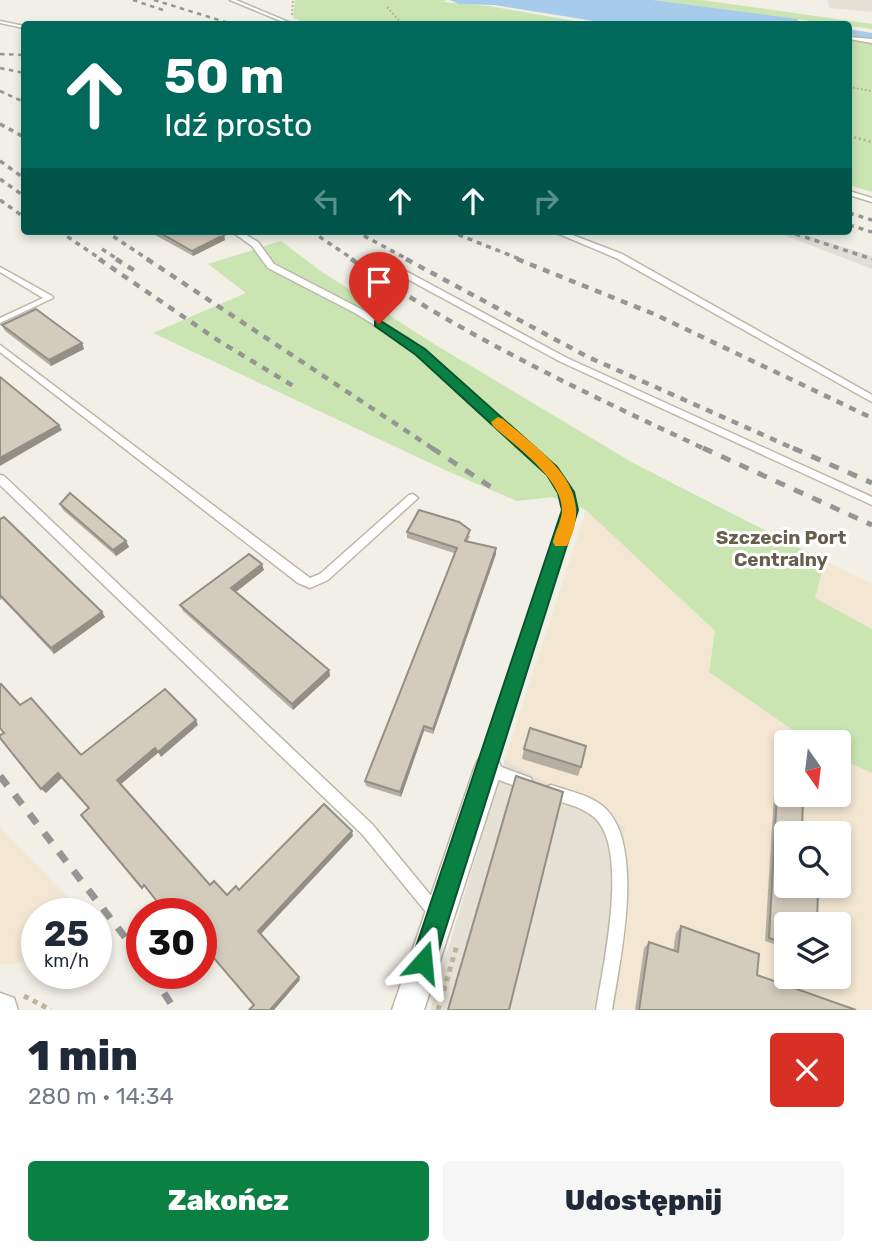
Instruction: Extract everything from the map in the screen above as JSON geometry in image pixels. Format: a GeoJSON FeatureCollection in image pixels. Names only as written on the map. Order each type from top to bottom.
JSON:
{"type":"FeatureCollection","features":[{"type":"Feature","properties":{"kind":"street"},"geometry":{"type":"LineString","coordinates":[[408,1010],[488,769]]}},
{"type":"Feature","properties":{"kind":"lane"},"geometry":{"type":"LineString","coordinates":[[232,0],[284,21]]}},
{"type":"Feature","properties":{"kind":"lane"},"geometry":{"type":"LineString","coordinates":[[0,22],[21,26]]}},
{"type":"Feature","properties":{"kind":"lane"},"geometry":{"type":"LineString","coordinates":[[852,38],[872,41]]}},
{"type":"Feature","properties":{"kind":"lane"},"geometry":{"type":"LineString","coordinates":[[852,194],[872,200]]}},
{"type":"Feature","properties":{"kind":"lane"},"geometry":{"type":"LineString","coordinates":[[241,235],[255,244],[271,266],[358,311],[408,342],[552,471],[566,492],[569,502],[568,519],[488,769],[586,804],[603,815],[612,833],[620,875],[604,1010]]}},
{"type":"Feature","properties":{"kind":"lane"},"geometry":{"type":"LineString","coordinates":[[566,235],[612,253]]}},
{"type":"Feature","properties":{"kind":"lane"},"geometry":{"type":"LineString","coordinates":[[583,235],[872,399]]}},
{"type":"Feature","properties":{"kind":"lane"},"geometry":{"type":"LineString","coordinates":[[0,269],[49,298],[0,321]]}},
{"type":"Feature","properties":{"kind":"lane"},"geometry":{"type":"LineString","coordinates":[[401,272],[564,360],[872,501]]}},
{"type":"Feature","properties":{"kind":"lane"},"geometry":{"type":"LineString","coordinates":[[0,348],[81,412],[120,437],[302,580],[310,583],[324,577],[413,498]]}},
{"type":"Feature","properties":{"kind":"lane"},"geometry":{"type":"LineString","coordinates":[[0,479],[367,829],[426,904],[438,915]]}},
{"type":"Feature","properties":{"kind":"path"},"geometry":{"type":"LineString","coordinates":[[387,7],[399,21]]}},
{"type":"Feature","properties":{"kind":"path"},"geometry":{"type":"LineString","coordinates":[[852,88],[872,91]]}},
{"type":"Feature","properties":{"kind":"path"},"geometry":{"type":"LineString","coordinates":[[852,137],[872,142]]}},
{"type":"Feature","properties":{"kind":"shaded area"},"geometry":{"type":"Polygon","coordinates":[[[828,0],[872,0],[872,12],[829,8],[828,0]]]}},
{"type":"Feature","properties":{"kind":"shaded area"},"geometry":{"type":"Polygon","coordinates":[[[784,235],[806,235],[872,256],[872,269],[784,235]]]}},
{"type":"Feature","properties":{"kind":"shaded area"},"geometry":{"type":"Polygon","coordinates":[[[586,510],[715,631],[709,672],[793,730],[774,730],[774,807],[851,807],[851,764],[872,773],[872,1010],[603,1010],[625,827],[505,759],[586,510]]]}},
{"type":"Feature","properties":{"kind":"shaded area"},"geometry":{"type":"Polygon","coordinates":[[[825,561],[872,584],[872,629],[815,598],[825,561]]]}},
{"type":"Feature","properties":{"kind":"shaded area"},"geometry":{"type":"Polygon","coordinates":[[[505,759],[626,827],[603,1010],[430,1010],[505,759]]]}},
{"type":"Feature","properties":{"kind":"shaded area"},"geometry":{"type":"Polygon","coordinates":[[[0,827],[69,898],[21,898],[21,963],[0,965],[0,827]]]}},
{"type":"Feature","properties":{"kind":"green space"},"geometry":{"type":"Polygon","coordinates":[[[295,0],[446,0],[443,2],[489,6],[574,21],[300,21],[293,18],[295,0]]]}},
{"type":"Feature","properties":{"kind":"green space"},"geometry":{"type":"Polygon","coordinates":[[[653,0],[701,0],[851,21],[812,21],[653,0]]]}},
{"type":"Feature","properties":{"kind":"green space"},"geometry":{"type":"Polygon","coordinates":[[[852,21],[872,24],[872,29],[852,26],[852,21]]]}},
{"type":"Feature","properties":{"kind":"green space"},"geometry":{"type":"Polygon","coordinates":[[[852,40],[872,43],[872,192],[852,186],[852,40]]]}},
{"type":"Feature","properties":{"kind":"green space"},"geometry":{"type":"Polygon","coordinates":[[[281,241],[319,270],[434,344],[635,464],[825,561],[815,598],[872,629],[872,773],[851,764],[851,730],[793,730],[709,672],[715,631],[586,510],[553,497],[517,501],[153,333],[246,293],[208,264],[281,241]]]}},
{"type":"Feature","properties":{"kind":"water"},"geometry":{"type":"Polygon","coordinates":[[[450,0],[653,0],[798,19],[594,21],[494,5],[459,4],[450,0]]]}},
{"type":"Feature","properties":{"kind":"building"},"geometry":{"type":"Polygon","coordinates":[[[164,235],[224,235],[192,251],[164,235]]]}},
{"type":"Feature","properties":{"kind":"building"},"geometry":{"type":"Polygon","coordinates":[[[36,309],[82,343],[49,360],[2,325],[36,309]]]}},
{"type":"Feature","properties":{"kind":"building"},"geometry":{"type":"Polygon","coordinates":[[[0,377],[59,425],[0,458],[0,377]]]}},
{"type":"Feature","properties":{"kind":"building"},"geometry":{"type":"Polygon","coordinates":[[[70,493],[126,541],[113,550],[60,504],[70,493]]]}},
{"type":"Feature","properties":{"kind":"building"},"geometry":{"type":"Polygon","coordinates":[[[419,510],[459,522],[470,530],[465,541],[496,548],[433,729],[424,726],[400,792],[365,781],[457,548],[407,532],[419,510]]]}},
{"type":"Feature","properties":{"kind":"building"},"geometry":{"type":"Polygon","coordinates":[[[4,517],[102,612],[51,648],[0,595],[0,519],[4,517]]]}},
{"type":"Feature","properties":{"kind":"building"},"geometry":{"type":"Polygon","coordinates":[[[249,554],[262,564],[231,588],[329,670],[292,704],[180,605],[249,554]]]}},
{"type":"Feature","properties":{"kind":"building"},"geometry":{"type":"Polygon","coordinates":[[[0,685],[20,705],[31,698],[81,755],[165,689],[196,720],[158,752],[155,748],[117,780],[210,885],[214,881],[227,895],[236,886],[239,890],[324,804],[352,831],[258,931],[299,977],[270,1010],[249,1010],[254,1005],[217,962],[217,898],[154,898],[144,885],[142,888],[81,815],[89,808],[58,773],[41,789],[0,738],[4,733],[0,728],[0,685]]]}},
{"type":"Feature","properties":{"kind":"building"},"geometry":{"type":"Polygon","coordinates":[[[530,728],[586,746],[581,767],[524,749],[530,728]]]}},
{"type":"Feature","properties":{"kind":"building"},"geometry":{"type":"Polygon","coordinates":[[[516,776],[563,792],[509,1010],[448,1010],[516,776]]]}},
{"type":"Feature","properties":{"kind":"building"},"geometry":{"type":"Polygon","coordinates":[[[776,807],[803,807],[802,821],[776,821],[776,807]]]}},
{"type":"Feature","properties":{"kind":"building"},"geometry":{"type":"Polygon","coordinates":[[[774,848],[774,898],[818,898],[817,912],[774,912],[774,939],[769,938],[774,848]]]}},
{"type":"Feature","properties":{"kind":"building"},"geometry":{"type":"Polygon","coordinates":[[[681,926],[759,954],[757,975],[774,981],[774,989],[797,989],[856,1010],[639,1010],[649,942],[678,952],[681,926]]]}},
{"type":"Feature","properties":{"kind":"waterway"},"geometry":{"type":"LineString","coordinates":[[852,33],[872,36]]}},
{"type":"Feature","properties":{"kind":"railway"},"geometry":{"type":"LineString","coordinates":[[133,0],[163,10]]}},
{"type":"Feature","properties":{"kind":"railway"},"geometry":{"type":"LineString","coordinates":[[154,0],[222,21]]}},
{"type":"Feature","properties":{"kind":"railway"},"geometry":{"type":"LineString","coordinates":[[0,54],[21,55]]}},
{"type":"Feature","properties":{"kind":"railway"},"geometry":{"type":"LineString","coordinates":[[0,68],[21,72]]}},
{"type":"Feature","properties":{"kind":"railway"},"geometry":{"type":"LineString","coordinates":[[0,91],[21,101]]}},
{"type":"Feature","properties":{"kind":"railway"},"geometry":{"type":"LineString","coordinates":[[0,124],[21,135]]}},
{"type":"Feature","properties":{"kind":"railway"},"geometry":{"type":"LineString","coordinates":[[0,161],[21,176]]}},
{"type":"Feature","properties":{"kind":"railway"},"geometry":{"type":"LineString","coordinates":[[0,179],[21,194]]}},
{"type":"Feature","properties":{"kind":"railway"},"geometry":{"type":"LineString","coordinates":[[0,200],[21,215]]}},
{"type":"Feature","properties":{"kind":"railway"},"geometry":{"type":"LineString","coordinates":[[852,214],[872,220]]}},
{"type":"Feature","properties":{"kind":"railway"},"geometry":{"type":"LineString","coordinates":[[852,226],[872,232]]}},
{"type":"Feature","properties":{"kind":"railway"},"geometry":{"type":"LineString","coordinates":[[65,235],[102,260]]}},
{"type":"Feature","properties":{"kind":"railway"},"geometry":{"type":"LineString","coordinates":[[111,235],[149,260]]}},
{"type":"Feature","properties":{"kind":"railway"},"geometry":{"type":"LineString","coordinates":[[317,235],[354,260]]}},
{"type":"Feature","properties":{"kind":"railway"},"geometry":{"type":"LineString","coordinates":[[362,235],[409,260]]}},
{"type":"Feature","properties":{"kind":"railway"},"geometry":{"type":"LineString","coordinates":[[459,235],[522,260]]}},
{"type":"Feature","properties":{"kind":"railway"},"geometry":{"type":"LineString","coordinates":[[798,235],[872,259]]}},
{"type":"Feature","properties":{"kind":"railway"},"geometry":{"type":"LineString","coordinates":[[102,249],[119,260]]}},
{"type":"Feature","properties":{"kind":"railway"},"geometry":{"type":"LineString","coordinates":[[99,259],[219,341],[295,387]]}},
{"type":"Feature","properties":{"kind":"railway"},"geometry":{"type":"LineString","coordinates":[[116,259],[135,271]]}},
{"type":"Feature","properties":{"kind":"railway"},"geometry":{"type":"LineString","coordinates":[[147,259],[435,450]]}},
{"type":"Feature","properties":{"kind":"railway"},"geometry":{"type":"LineString","coordinates":[[351,259],[480,338],[570,385],[707,450]]}},
{"type":"Feature","properties":{"kind":"railway"},"geometry":{"type":"LineString","coordinates":[[406,259],[588,357],[797,450]]}},
{"type":"Feature","properties":{"kind":"railway"},"geometry":{"type":"LineString","coordinates":[[517,259],[654,314],[872,418]]}},
{"type":"Feature","properties":{"kind":"railway"},"geometry":{"type":"LineString","coordinates":[[432,448],[494,489]]}},
{"type":"Feature","properties":{"kind":"railway"},"geometry":{"type":"LineString","coordinates":[[703,448],[872,525]]}},
{"type":"Feature","properties":{"kind":"railway"},"geometry":{"type":"LineString","coordinates":[[793,448],[872,483]]}},
{"type":"Feature","properties":{"kind":"railway"},"geometry":{"type":"LineString","coordinates":[[0,776],[126,938]]}},
{"type":"Feature","properties":{"kind":"railway"},"geometry":{"type":"LineString","coordinates":[[161,989],[175,1010]]}},
{"type":"Feature","properties":{"kind":"slow traffic"},"geometry":{"type":"LineString","coordinates":[[498,422],[552,471],[566,492],[570,510],[561,542]]}},
{"type":"Feature","properties":{"kind":"district","name":"Szczecin Port Centralny"},"geometry":{"type":"Point","coordinates":[781,548]}},
{"type":"Feature","properties":{"kind":"route"},"geometry":{"type":"LineString","coordinates":[[379,324],[420,352],[552,471],[566,492],[570,510],[488,769],[423,962]]}}]}
